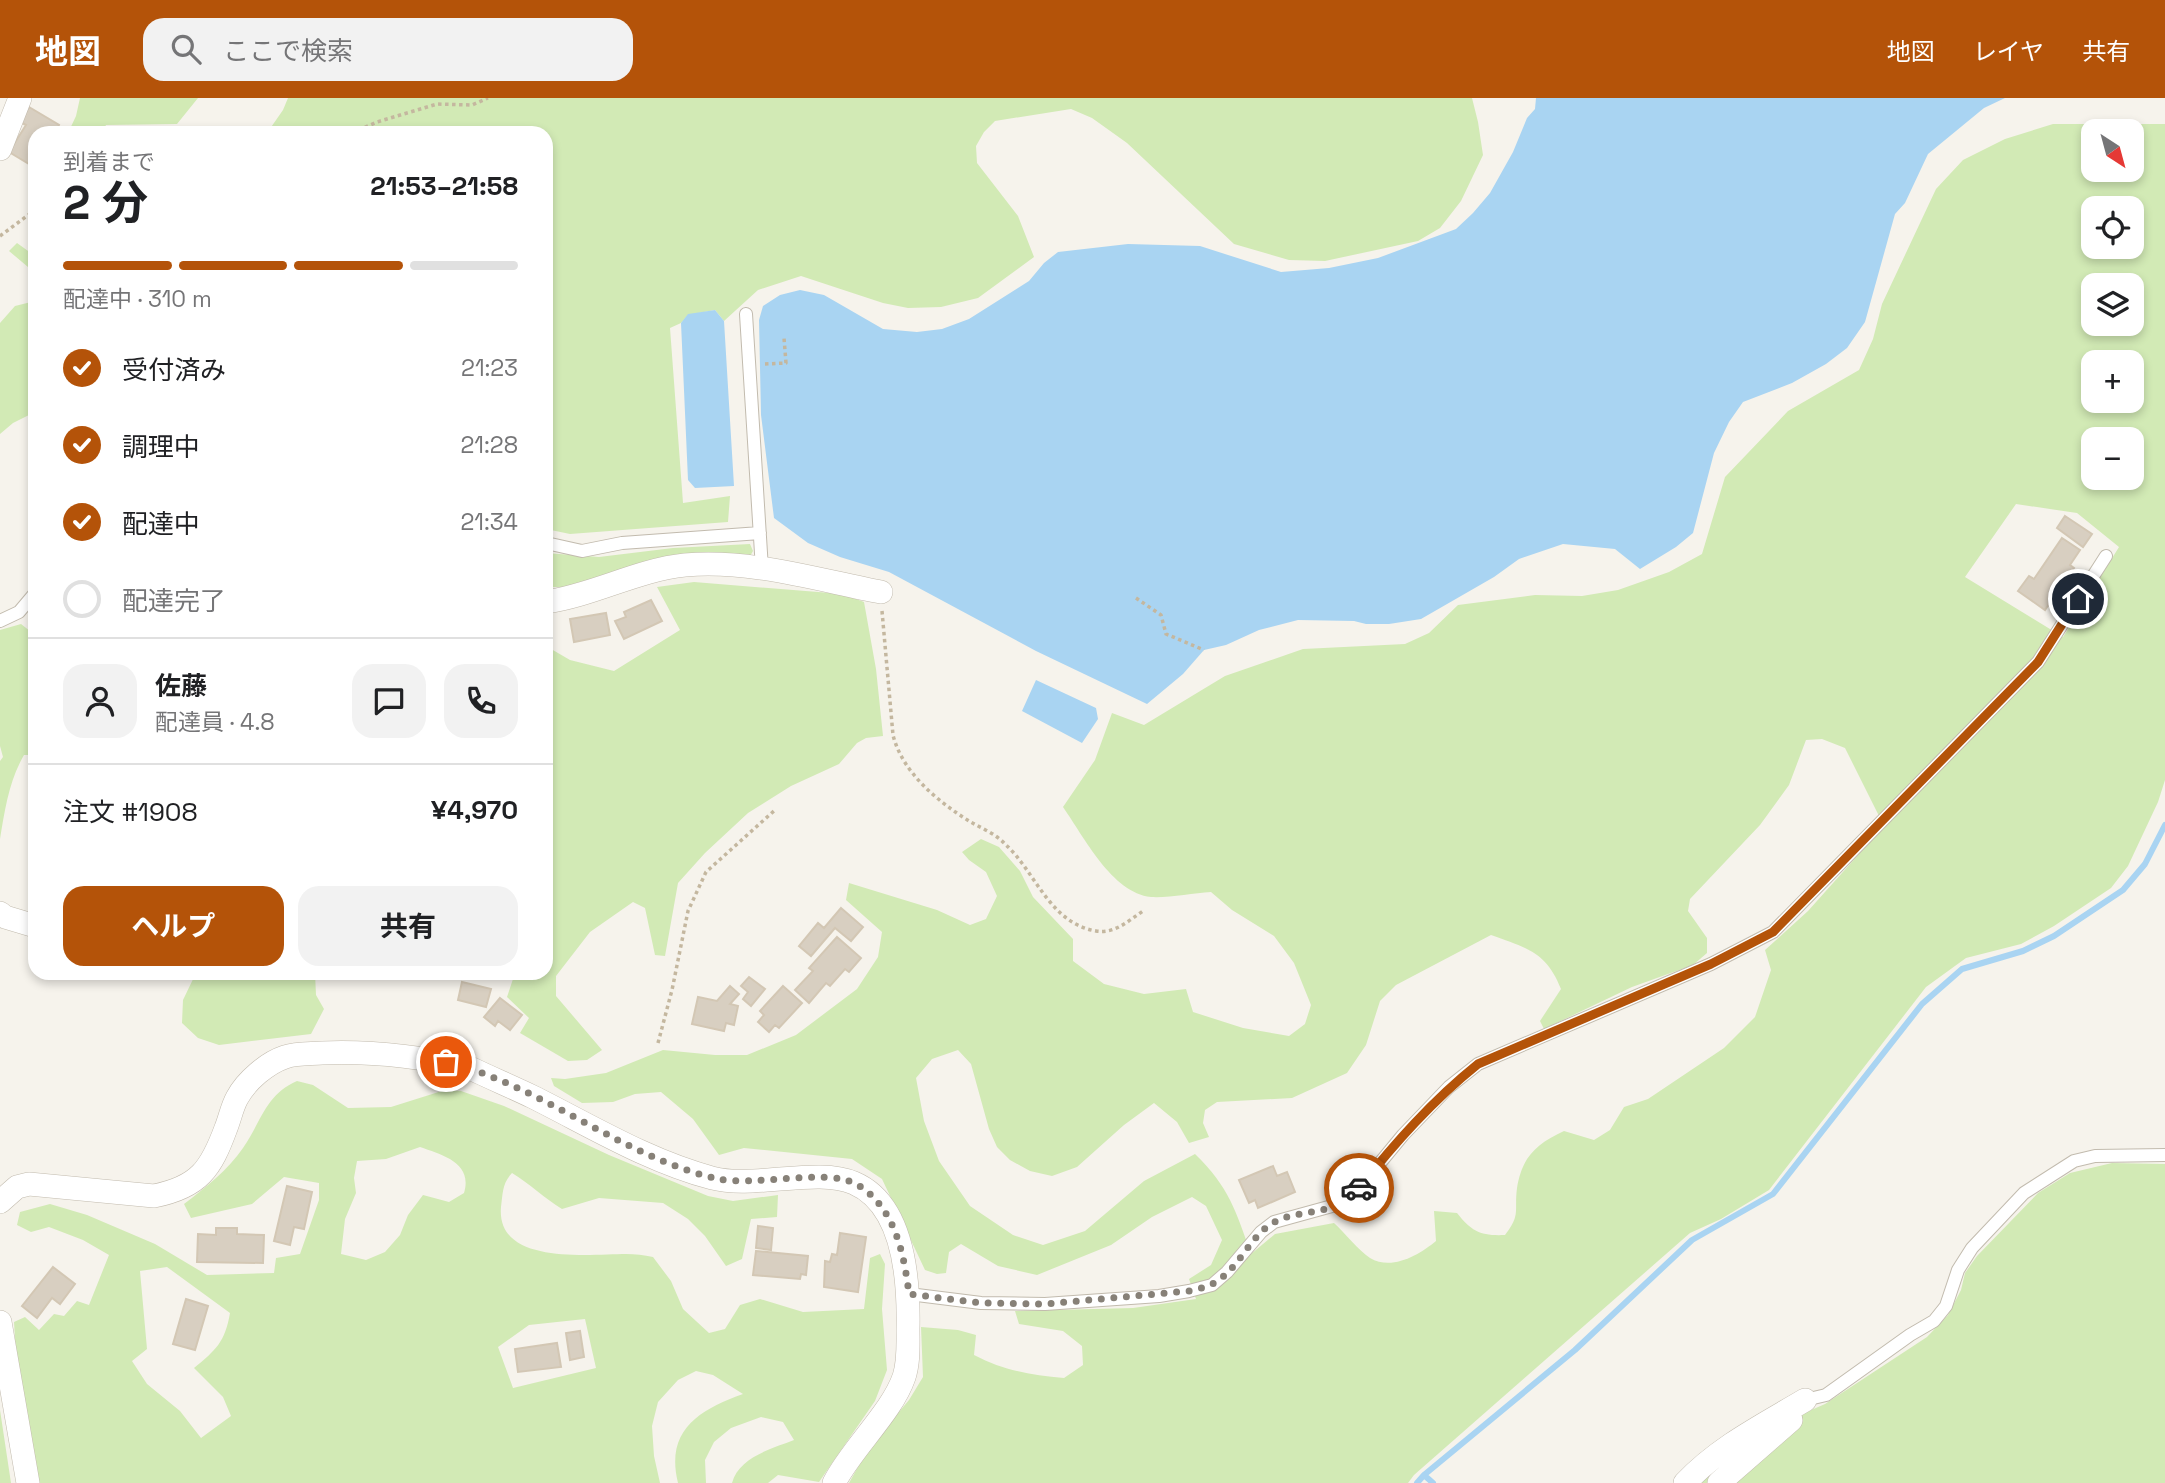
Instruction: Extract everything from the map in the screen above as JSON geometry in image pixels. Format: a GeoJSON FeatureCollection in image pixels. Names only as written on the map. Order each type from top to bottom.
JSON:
{"type":"FeatureCollection","features":[{"type":"Feature","properties":{"kind":"street"},"geometry":{"type":"LineString","coordinates":[[0,149],[20,98]]}},
{"type":"Feature","properties":{"kind":"street"},"geometry":{"type":"LineString","coordinates":[[553,600],[684,565],[762,569],[881,592]]}},
{"type":"Feature","properties":{"kind":"street"},"geometry":{"type":"LineString","coordinates":[[0,913],[28,924]]}},
{"type":"Feature","properties":{"kind":"street"},"geometry":{"type":"LineString","coordinates":[[1,1198],[17,1187],[29,1184],[154,1196],[172,1192],[202,1175],[214,1161],[237,1098],[264,1068],[282,1058],[297,1054],[353,1052],[433,1060],[470,1068],[675,1167],[712,1178],[730,1182],[827,1178],[854,1183],[875,1198],[886,1212],[897,1238],[906,1268],[909,1294],[908,1357],[904,1376],[895,1396],[844,1464],[834,1483]]}},
{"type":"Feature","properties":{"kind":"street"},"geometry":{"type":"LineString","coordinates":[[0,1322],[28,1483]]}},
{"type":"Feature","properties":{"kind":"street"},"geometry":{"type":"LineString","coordinates":[[1685,1483],[1704,1463],[1726,1447],[1805,1400]]}},
{"type":"Feature","properties":{"kind":"street"},"geometry":{"type":"LineString","coordinates":[[1719,1483],[1788,1424],[1805,1400]]}},
{"type":"Feature","properties":{"kind":"lane"},"geometry":{"type":"LineString","coordinates":[[747,314],[762,569]]}},
{"type":"Feature","properties":{"kind":"lane"},"geometry":{"type":"LineString","coordinates":[[553,545],[582,551],[622,543],[760,533]]}},
{"type":"Feature","properties":{"kind":"lane"},"geometry":{"type":"LineString","coordinates":[[909,1294],[981,1303],[1045,1304],[1159,1296],[1212,1285],[1227,1272],[1261,1232],[1274,1222],[1343,1203],[1356,1192],[1403,1135],[1449,1087],[1478,1064],[1711,964],[1773,932],[2038,662],[2106,556]]}},
{"type":"Feature","properties":{"kind":"lane"},"geometry":{"type":"LineString","coordinates":[[0,621],[19,611],[28,601]]}},
{"type":"Feature","properties":{"kind":"lane"},"geometry":{"type":"LineString","coordinates":[[1805,1400],[1826,1395],[1934,1321],[1946,1306],[1958,1270],[1972,1248],[2024,1193],[2074,1161],[2095,1156],[2165,1155]]}},
{"type":"Feature","properties":{"kind":"path"},"geometry":{"type":"LineString","coordinates":[[368,126],[437,104],[472,105],[488,98]]}},
{"type":"Feature","properties":{"kind":"path"},"geometry":{"type":"LineString","coordinates":[[0,236],[28,215]]}},
{"type":"Feature","properties":{"kind":"path"},"geometry":{"type":"LineString","coordinates":[[760,365],[786,363],[784,338]]}},
{"type":"Feature","properties":{"kind":"path"},"geometry":{"type":"LineString","coordinates":[[881,592],[893,735],[897,752],[921,782],[960,815],[1005,843],[1049,902],[1067,917],[1096,931],[1114,931],[1143,911]]}},
{"type":"Feature","properties":{"kind":"path"},"geometry":{"type":"LineString","coordinates":[[1136,598],[1161,615],[1166,634],[1204,650]]}},
{"type":"Feature","properties":{"kind":"path"},"geometry":{"type":"LineString","coordinates":[[658,1043],[688,911],[706,873],[775,810]]}},
{"type":"Feature","properties":{"kind":"green space"},"geometry":{"type":"Polygon","coordinates":[[[80,98],[198,98],[177,124],[71,126],[80,98]]]}},
{"type":"Feature","properties":{"kind":"green space"},"geometry":{"type":"Polygon","coordinates":[[[288,98],[1472,98],[1483,155],[1461,201],[1440,228],[1418,241],[1325,261],[1289,260],[1234,244],[1127,143],[1092,118],[1071,109],[995,121],[984,132],[976,146],[977,163],[1018,216],[1034,257],[978,298],[941,307],[908,308],[883,303],[801,276],[758,290],[724,321],[715,310],[688,315],[681,323],[670,328],[683,503],[730,496],[728,522],[570,534],[553,530],[553,126],[272,126],[288,98]]]}},
{"type":"Feature","properties":{"kind":"green space"},"geometry":{"type":"Polygon","coordinates":[[[2053,124],[2081,124],[2081,182],[2144,182],[2144,124],[2165,124],[2165,780],[2158,802],[2128,866],[2111,888],[2054,926],[2021,944],[1966,958],[1926,987],[1769,1190],[1721,1219],[1690,1233],[1408,1483],[849,1483],[868,1449],[909,1400],[923,1377],[921,1327],[958,1330],[976,1335],[974,1355],[1018,1371],[1064,1378],[1083,1365],[1082,1346],[1063,1331],[1019,1324],[1015,1311],[1133,1308],[1196,1299],[1189,1279],[1211,1265],[1222,1240],[1206,1206],[1192,1197],[1152,1217],[1111,1245],[1037,1275],[998,1266],[961,1244],[949,1252],[946,1273],[937,1274],[925,1270],[882,1179],[852,1159],[744,1148],[719,1155],[693,1119],[661,1092],[635,1094],[613,1102],[582,1103],[554,1086],[551,1078],[565,1079],[606,1073],[663,1050],[747,1055],[796,1035],[857,989],[878,957],[882,932],[846,900],[849,883],[937,910],[970,925],[986,919],[997,896],[986,872],[962,852],[981,839],[999,847],[1020,871],[1033,897],[1073,939],[1073,961],[1104,984],[1144,994],[1186,989],[1193,1012],[1243,1028],[1289,1036],[1305,1024],[1311,1005],[1294,963],[1274,936],[1232,910],[1211,892],[1165,897],[1137,893],[1112,875],[1100,862],[1063,807],[1095,760],[1112,713],[1144,725],[1225,676],[1303,649],[1405,644],[1429,633],[1458,605],[1535,595],[1582,596],[1618,590],[1669,572],[1702,554],[1725,477],[1788,411],[1859,370],[1873,339],[1882,304],[1936,189],[1963,160],[2005,139],[2053,124]],[[2016,504],[1965,577],[2063,637],[2119,547],[2077,513],[2016,504]],[[1822,739],[1806,740],[1789,785],[1760,825],[1690,899],[1688,911],[1707,938],[1707,953],[1693,965],[1632,987],[1544,1029],[1540,1021],[1561,989],[1555,976],[1549,966],[1534,953],[1491,935],[1396,985],[1380,1001],[1366,1045],[1347,1073],[1292,1098],[1217,1102],[1205,1110],[1203,1123],[1209,1137],[1189,1143],[1177,1122],[1154,1103],[1124,1125],[1077,1167],[1052,1176],[1030,1171],[1010,1160],[997,1147],[989,1129],[971,1064],[958,1050],[932,1059],[916,1078],[924,1121],[939,1161],[970,1206],[1013,1235],[1043,1245],[1085,1231],[1144,1181],[1195,1154],[1224,1189],[1251,1254],[1275,1234],[1334,1223],[1370,1258],[1387,1263],[1405,1260],[1436,1241],[1434,1211],[1457,1213],[1472,1229],[1489,1235],[1505,1235],[1516,1213],[1519,1177],[1532,1153],[1564,1131],[1594,1140],[1610,1130],[1624,1107],[1648,1099],[1724,1048],[1755,1017],[1771,970],[1765,950],[1808,911],[1884,826],[1845,748],[1822,739]]]}},
{"type":"Feature","properties":{"kind":"green space"},"geometry":{"type":"Polygon","coordinates":[[[17,243],[28,251],[28,267],[9,251],[17,243]]]}},
{"type":"Feature","properties":{"kind":"green space"},"geometry":{"type":"Polygon","coordinates":[[[28,303],[28,416],[0,434],[0,323],[15,306],[28,303]]]}},
{"type":"Feature","properties":{"kind":"green space"},"geometry":{"type":"Polygon","coordinates":[[[750,544],[753,551],[749,558],[569,587],[553,587],[553,554],[599,557],[673,548],[750,544]]]}},
{"type":"Feature","properties":{"kind":"green space"},"geometry":{"type":"Polygon","coordinates":[[[694,582],[843,594],[864,602],[876,669],[883,736],[866,738],[857,743],[839,764],[791,786],[748,813],[705,853],[678,883],[665,956],[655,955],[645,908],[633,902],[590,932],[556,976],[556,996],[602,1050],[587,1060],[568,1061],[520,1033],[529,1018],[507,997],[513,980],[553,980],[553,650],[570,660],[614,671],[680,630],[657,587],[694,582]]]}},
{"type":"Feature","properties":{"kind":"green space"},"geometry":{"type":"Polygon","coordinates":[[[21,624],[28,630],[28,755],[24,755],[8,796],[0,839],[0,761],[3,757],[0,746],[0,630],[21,624]]]}},
{"type":"Feature","properties":{"kind":"green space"},"geometry":{"type":"Polygon","coordinates":[[[193,980],[315,980],[316,995],[324,1009],[311,1034],[219,1045],[198,1038],[182,1023],[183,1000],[193,980]]]}},
{"type":"Feature","properties":{"kind":"green space"},"geometry":{"type":"Polygon","coordinates":[[[297,1081],[313,1085],[348,1108],[391,1107],[445,1090],[461,1091],[504,1106],[609,1155],[708,1196],[733,1201],[778,1195],[777,1217],[751,1219],[742,1259],[726,1266],[705,1236],[688,1219],[663,1203],[599,1198],[562,1209],[512,1173],[505,1185],[501,1207],[503,1226],[513,1239],[529,1248],[569,1255],[629,1254],[653,1257],[671,1281],[683,1309],[709,1333],[725,1329],[740,1305],[760,1299],[803,1312],[864,1309],[870,1258],[880,1254],[885,1264],[882,1309],[887,1370],[875,1401],[819,1482],[778,1475],[768,1483],[732,1483],[741,1467],[749,1460],[794,1440],[783,1422],[761,1417],[731,1428],[714,1442],[705,1460],[706,1483],[678,1483],[676,1449],[689,1425],[712,1407],[743,1394],[713,1375],[696,1371],[678,1380],[658,1402],[652,1426],[654,1456],[660,1483],[39,1483],[18,1389],[14,1322],[25,1317],[39,1330],[54,1314],[64,1316],[77,1301],[89,1305],[109,1255],[83,1240],[49,1227],[31,1232],[17,1225],[20,1212],[50,1204],[87,1215],[155,1244],[207,1275],[274,1273],[276,1258],[300,1254],[319,1200],[319,1183],[284,1177],[252,1204],[191,1218],[184,1204],[230,1164],[243,1148],[271,1101],[297,1081]],[[420,1147],[386,1159],[357,1161],[354,1178],[356,1193],[345,1219],[341,1254],[366,1260],[385,1252],[400,1235],[408,1215],[423,1195],[449,1202],[464,1193],[466,1183],[460,1167],[446,1157],[420,1147]],[[167,1267],[140,1271],[147,1349],[132,1361],[147,1384],[180,1411],[201,1438],[231,1416],[223,1397],[194,1368],[218,1345],[230,1313],[167,1267]],[[585,1319],[529,1325],[498,1347],[513,1388],[596,1368],[585,1319]]]}},
{"type":"Feature","properties":{"kind":"green space"},"geometry":{"type":"Polygon","coordinates":[[[2112,1163],[2165,1164],[2165,1483],[1694,1483],[1761,1432],[1825,1404],[1927,1337],[1948,1315],[1961,1290],[1965,1273],[1977,1256],[2038,1193],[2070,1173],[2112,1163]]]}},
{"type":"Feature","properties":{"kind":"green space"},"geometry":{"type":"Polygon","coordinates":[[[0,1410],[11,1483],[0,1483],[0,1410]]]}},
{"type":"Feature","properties":{"kind":"water"},"geometry":{"type":"Polygon","coordinates":[[[1536,98],[2005,98],[1984,108],[1928,154],[1905,203],[1895,214],[1865,322],[1847,348],[1826,364],[1792,383],[1743,402],[1729,422],[1714,453],[1693,533],[1640,569],[1615,549],[1563,544],[1519,559],[1494,577],[1421,619],[1389,624],[1298,620],[1259,630],[1226,645],[1204,650],[1183,674],[1147,704],[1036,651],[889,572],[840,557],[808,543],[774,518],[761,415],[759,320],[763,306],[780,295],[800,290],[824,295],[883,329],[917,332],[942,329],[969,319],[1029,281],[1044,263],[1058,252],[1128,244],[1200,246],[1281,272],[1329,268],[1378,258],[1456,229],[1473,213],[1490,193],[1513,152],[1527,118],[1535,109],[1536,98]]]}},
{"type":"Feature","properties":{"kind":"water"},"geometry":{"type":"Polygon","coordinates":[[[715,310],[724,321],[734,486],[695,488],[688,480],[681,323],[688,314],[715,310]]]}},
{"type":"Feature","properties":{"kind":"water"},"geometry":{"type":"Polygon","coordinates":[[[1036,680],[1096,708],[1098,719],[1082,743],[1022,711],[1036,680]]]}},
{"type":"Feature","properties":{"kind":"building"},"geometry":{"type":"Polygon","coordinates":[[[29,107],[59,125],[28,126],[28,163],[9,152],[26,125],[20,122],[29,107]]]}},
{"type":"Feature","properties":{"kind":"building"},"geometry":{"type":"Polygon","coordinates":[[[2065,516],[2092,534],[2083,547],[2057,528],[2065,516]]]}},
{"type":"Feature","properties":{"kind":"building"},"geometry":{"type":"Polygon","coordinates":[[[2062,538],[2080,550],[2070,565],[2074,568],[2063,583],[2067,585],[2054,603],[2051,601],[2045,610],[2018,591],[2029,576],[2034,579],[2062,538]]]}},
{"type":"Feature","properties":{"kind":"building"},"geometry":{"type":"Polygon","coordinates":[[[651,600],[662,621],[624,639],[615,621],[626,617],[624,612],[651,600]]]}},
{"type":"Feature","properties":{"kind":"building"},"geometry":{"type":"Polygon","coordinates":[[[606,613],[610,635],[574,642],[570,619],[606,613]]]}},
{"type":"Feature","properties":{"kind":"building"},"geometry":{"type":"Polygon","coordinates":[[[841,908],[863,927],[851,941],[835,928],[811,956],[799,946],[818,923],[824,928],[841,908]]]}},
{"type":"Feature","properties":{"kind":"building"},"geometry":{"type":"Polygon","coordinates":[[[837,937],[861,958],[849,972],[845,969],[830,986],[826,983],[809,1003],[795,990],[813,971],[809,968],[837,937]]]}},
{"type":"Feature","properties":{"kind":"building"},"geometry":{"type":"Polygon","coordinates":[[[749,977],[765,989],[751,1006],[743,999],[748,992],[741,986],[749,977]]]}},
{"type":"Feature","properties":{"kind":"building"},"geometry":{"type":"Polygon","coordinates":[[[462,982],[491,989],[486,1007],[458,1000],[462,982]]]}},
{"type":"Feature","properties":{"kind":"building"},"geometry":{"type":"Polygon","coordinates":[[[730,986],[739,994],[730,1004],[738,1006],[734,1025],[726,1023],[724,1031],[692,1024],[698,997],[717,1001],[730,986]]]}},
{"type":"Feature","properties":{"kind":"building"},"geometry":{"type":"Polygon","coordinates":[[[783,986],[802,1003],[779,1028],[775,1025],[769,1032],[758,1022],[764,1015],[760,1011],[783,986]]]}},
{"type":"Feature","properties":{"kind":"building"},"geometry":{"type":"Polygon","coordinates":[[[500,998],[522,1015],[510,1030],[498,1021],[495,1026],[484,1017],[500,998]]]}},
{"type":"Feature","properties":{"kind":"building"},"geometry":{"type":"Polygon","coordinates":[[[1273,1166],[1277,1176],[1287,1172],[1295,1192],[1258,1208],[1255,1200],[1249,1203],[1239,1180],[1273,1166]]]}},
{"type":"Feature","properties":{"kind":"building"},"geometry":{"type":"Polygon","coordinates":[[[287,1186],[312,1192],[304,1229],[294,1227],[290,1245],[274,1241],[287,1186]]]}},
{"type":"Feature","properties":{"kind":"building"},"geometry":{"type":"Polygon","coordinates":[[[758,1226],[773,1228],[771,1250],[756,1248],[758,1226]]]}},
{"type":"Feature","properties":{"kind":"building"},"geometry":{"type":"Polygon","coordinates":[[[216,1228],[237,1228],[237,1234],[264,1235],[263,1263],[197,1262],[198,1234],[216,1235],[216,1228]]]}},
{"type":"Feature","properties":{"kind":"building"},"geometry":{"type":"Polygon","coordinates":[[[840,1233],[866,1237],[858,1292],[824,1287],[825,1261],[830,1262],[832,1254],[837,1255],[840,1233]]]}},
{"type":"Feature","properties":{"kind":"building"},"geometry":{"type":"Polygon","coordinates":[[[756,1251],[808,1256],[806,1275],[801,1274],[800,1279],[753,1275],[756,1251]]]}},
{"type":"Feature","properties":{"kind":"building"},"geometry":{"type":"Polygon","coordinates":[[[53,1267],[75,1284],[60,1304],[52,1298],[37,1318],[22,1306],[53,1267]]]}},
{"type":"Feature","properties":{"kind":"building"},"geometry":{"type":"Polygon","coordinates":[[[186,1299],[208,1306],[195,1350],[173,1344],[186,1299]]]}},
{"type":"Feature","properties":{"kind":"building"},"geometry":{"type":"Polygon","coordinates":[[[580,1331],[584,1357],[570,1360],[566,1333],[580,1331]]]}},
{"type":"Feature","properties":{"kind":"building"},"geometry":{"type":"Polygon","coordinates":[[[557,1343],[561,1367],[518,1372],[515,1349],[557,1343]]]}},
{"type":"Feature","properties":{"kind":"waterway"},"geometry":{"type":"LineString","coordinates":[[1417,1483],[1575,1350],[1692,1240],[1773,1194],[1922,1004],[1962,969],[2023,951],[2054,936],[2123,890],[2145,864],[2165,825]]}},
{"type":"Feature","properties":{"kind":"waterway"},"geometry":{"type":"LineString","coordinates":[[1424,1475],[1433,1483]]}},
{"type":"Feature","properties":{"kind":"way so far"},"geometry":{"type":"LineString","coordinates":[[446,1062],[470,1068],[675,1167],[712,1178],[730,1182],[827,1178],[854,1183],[875,1198],[886,1212],[906,1268],[909,1294],[981,1303],[1045,1304],[1159,1296],[1189,1291],[1212,1285],[1227,1272],[1261,1232],[1274,1222],[1343,1203],[1359,1188]]}},
{"type":"Feature","properties":{"kind":"route"},"geometry":{"type":"LineString","coordinates":[[1359,1188],[1395,1143],[1449,1087],[1478,1064],[1711,964],[1773,932],[1795,913],[2038,662],[2078,599]]}}]}
